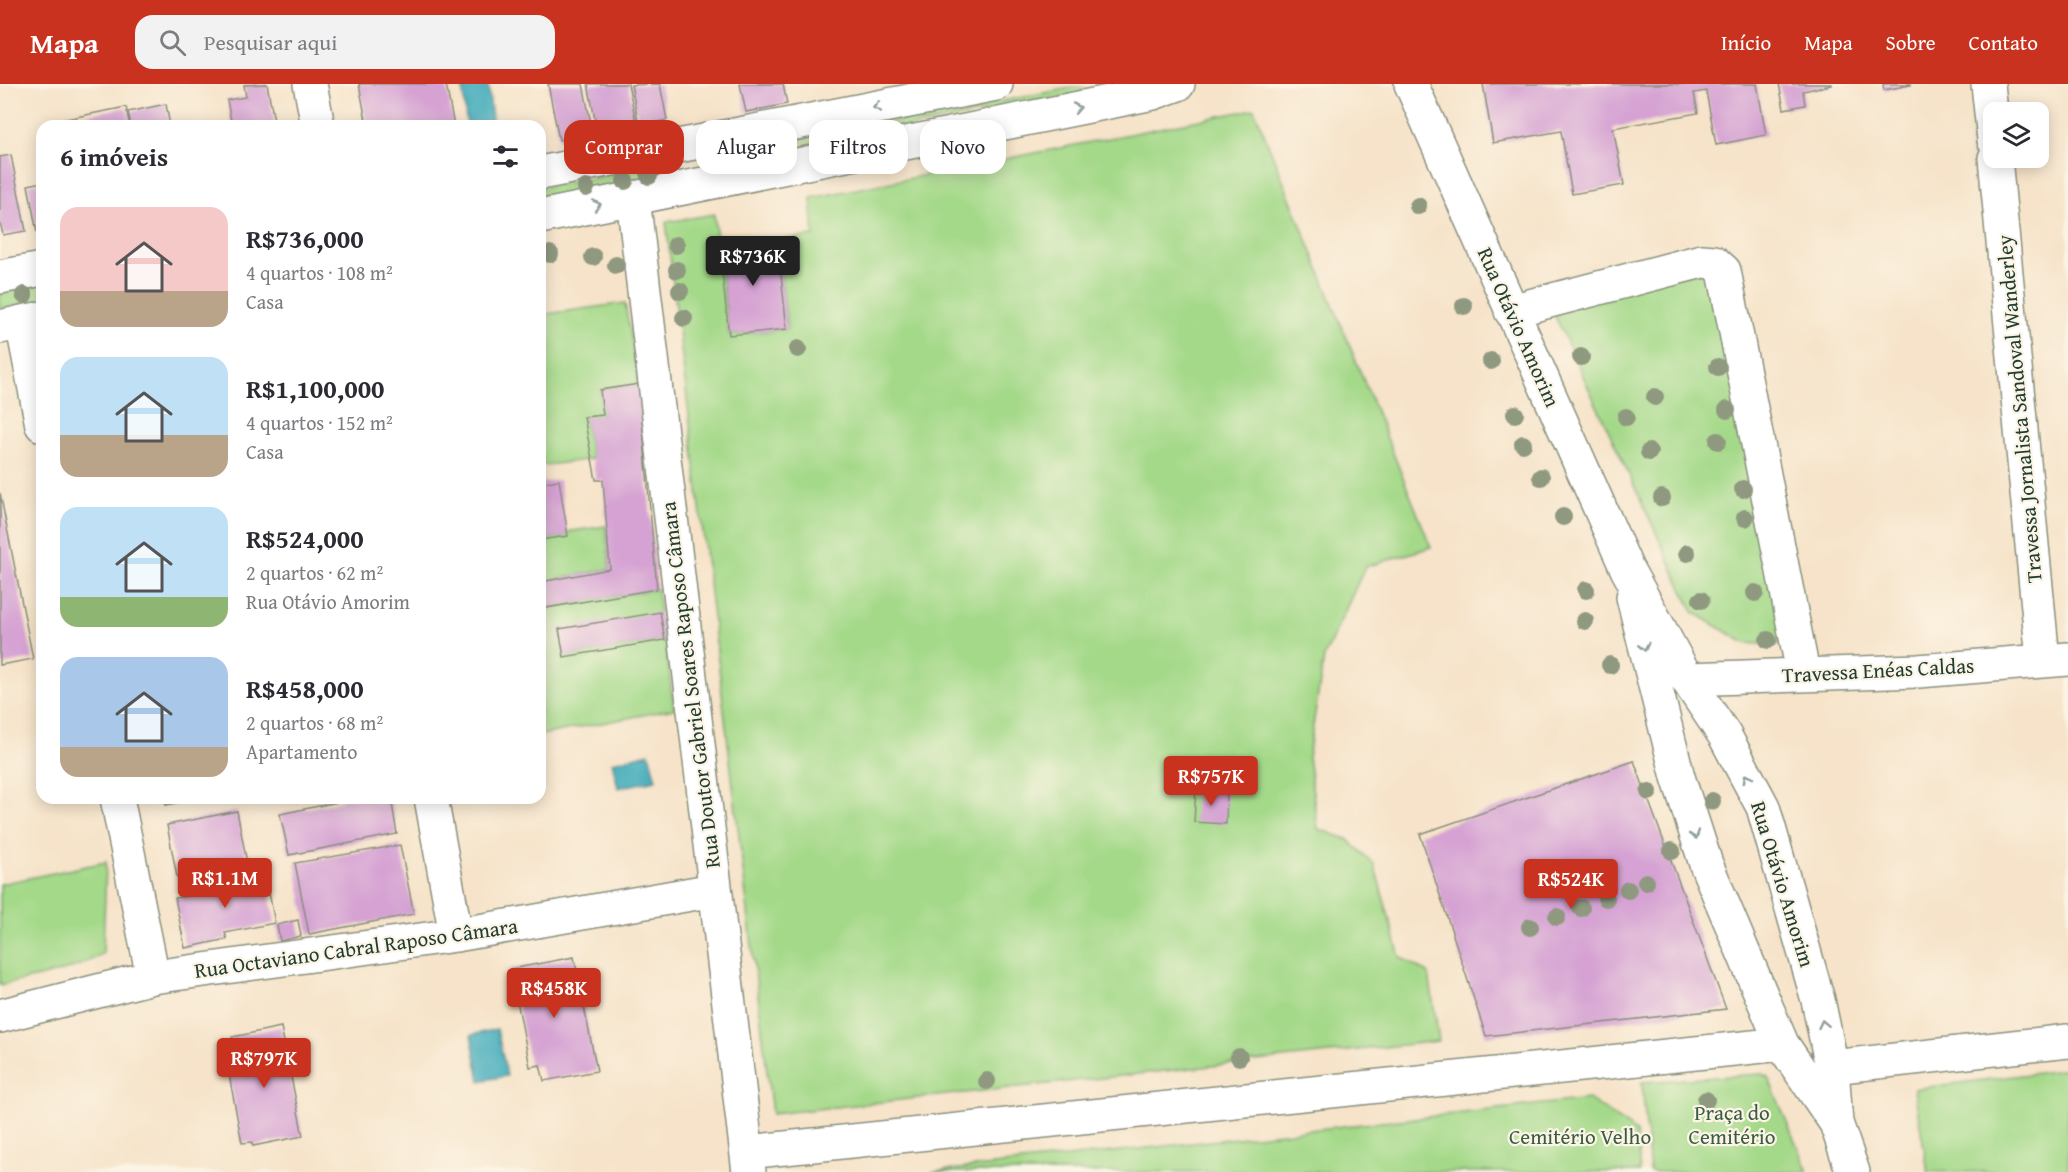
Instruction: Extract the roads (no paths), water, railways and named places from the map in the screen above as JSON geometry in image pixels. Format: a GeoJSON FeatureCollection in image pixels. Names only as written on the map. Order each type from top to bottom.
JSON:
{"type":"FeatureCollection","features":[{"type":"Feature","properties":{"kind":"street"},"geometry":{"type":"LineString","coordinates":[[310,84],[317,120]]}},
{"type":"Feature","properties":{"kind":"street"},"geometry":{"type":"LineString","coordinates":[[797,123],[996,84]]}},
{"type":"Feature","properties":{"kind":"street","name":"Rua Otávio Amorim"},"geometry":{"type":"LineString","coordinates":[[1411,84],[1627,569],[1687,679],[1725,736],[1763,807],[1818,1000],[1832,1067],[1836,1123],[1853,1172]]}},
{"type":"Feature","properties":{"kind":"street"},"geometry":{"type":"LineString","coordinates":[[1988,84],[1990,102]]}},
{"type":"Feature","properties":{"kind":"street"},"geometry":{"type":"LineString","coordinates":[[546,216],[1161,87]]}},
{"type":"Feature","properties":{"kind":"street"},"geometry":{"type":"LineString","coordinates":[[546,172],[696,142]]}},
{"type":"Feature","properties":{"kind":"street","name":"Travessa Jornalista Sandoval Wanderley"},"geometry":{"type":"LineString","coordinates":[[1996,168],[2056,660]]}},
{"type":"Feature","properties":{"kind":"street"},"geometry":{"type":"LineString","coordinates":[[708,174],[710,183]]}},
{"type":"Feature","properties":{"kind":"street","name":"Rua Doutor Gabriel Soares Raposo Câmara"},"geometry":{"type":"LineString","coordinates":[[633,198],[748,1162]]}},
{"type":"Feature","properties":{"kind":"street"},"geometry":{"type":"LineString","coordinates":[[1511,310],[1702,261],[1714,262],[1724,271],[1803,673]]}},
{"type":"Feature","properties":{"kind":"street"},"geometry":{"type":"LineString","coordinates":[[0,277],[36,270]]}},
{"type":"Feature","properties":{"kind":"street"},"geometry":{"type":"LineString","coordinates":[[21,322],[36,396]]}},
{"type":"Feature","properties":{"kind":"street","name":"Rua Otávio Amorim"},"geometry":{"type":"LineString","coordinates":[[1627,569],[1649,667],[1692,828],[1782,1044],[1836,1123]]}},
{"type":"Feature","properties":{"kind":"street","name":"Travessa Enéas Caldas"},"geometry":{"type":"LineString","coordinates":[[1687,679],[1918,670],[2056,660]]}},
{"type":"Feature","properties":{"kind":"street"},"geometry":{"type":"LineString","coordinates":[[118,804],[153,977]]}},
{"type":"Feature","properties":{"kind":"street"},"geometry":{"type":"LineString","coordinates":[[432,804],[456,936]]}},
{"type":"Feature","properties":{"kind":"street","name":"Rua Octaviano Cabral Raposo Câmara"},"geometry":{"type":"LineString","coordinates":[[0,1016],[153,977],[456,936],[714,890]]}},
{"type":"Feature","properties":{"kind":"street"},"geometry":{"type":"LineString","coordinates":[[1832,1067],[2068,1041]]}},
{"type":"Feature","properties":{"kind":"street"},"geometry":{"type":"LineString","coordinates":[[748,1162],[1782,1044]]}},
{"type":"Feature","properties":{"kind":"water"},"geometry":{"type":"Polygon","coordinates":[[[462,84],[488,84],[492,120],[466,120],[462,84]]]}},
{"type":"Feature","properties":{"kind":"water"},"geometry":{"type":"Polygon","coordinates":[[[649,753],[656,780],[618,788],[612,762],[649,753]]]}},
{"type":"Feature","properties":{"kind":"water"},"geometry":{"type":"Polygon","coordinates":[[[497,1029],[507,1076],[480,1081],[471,1035],[497,1029]]]}},
{"type":"Feature","properties":{"kind":"park label","name":"Praça do Cemitério"},"geometry":{"type":"Point","coordinates":[1732,1124]}},
{"type":"Feature","properties":{"kind":"park label","name":"Cemitério Velho"},"geometry":{"type":"Point","coordinates":[1580,1136]}}]}
